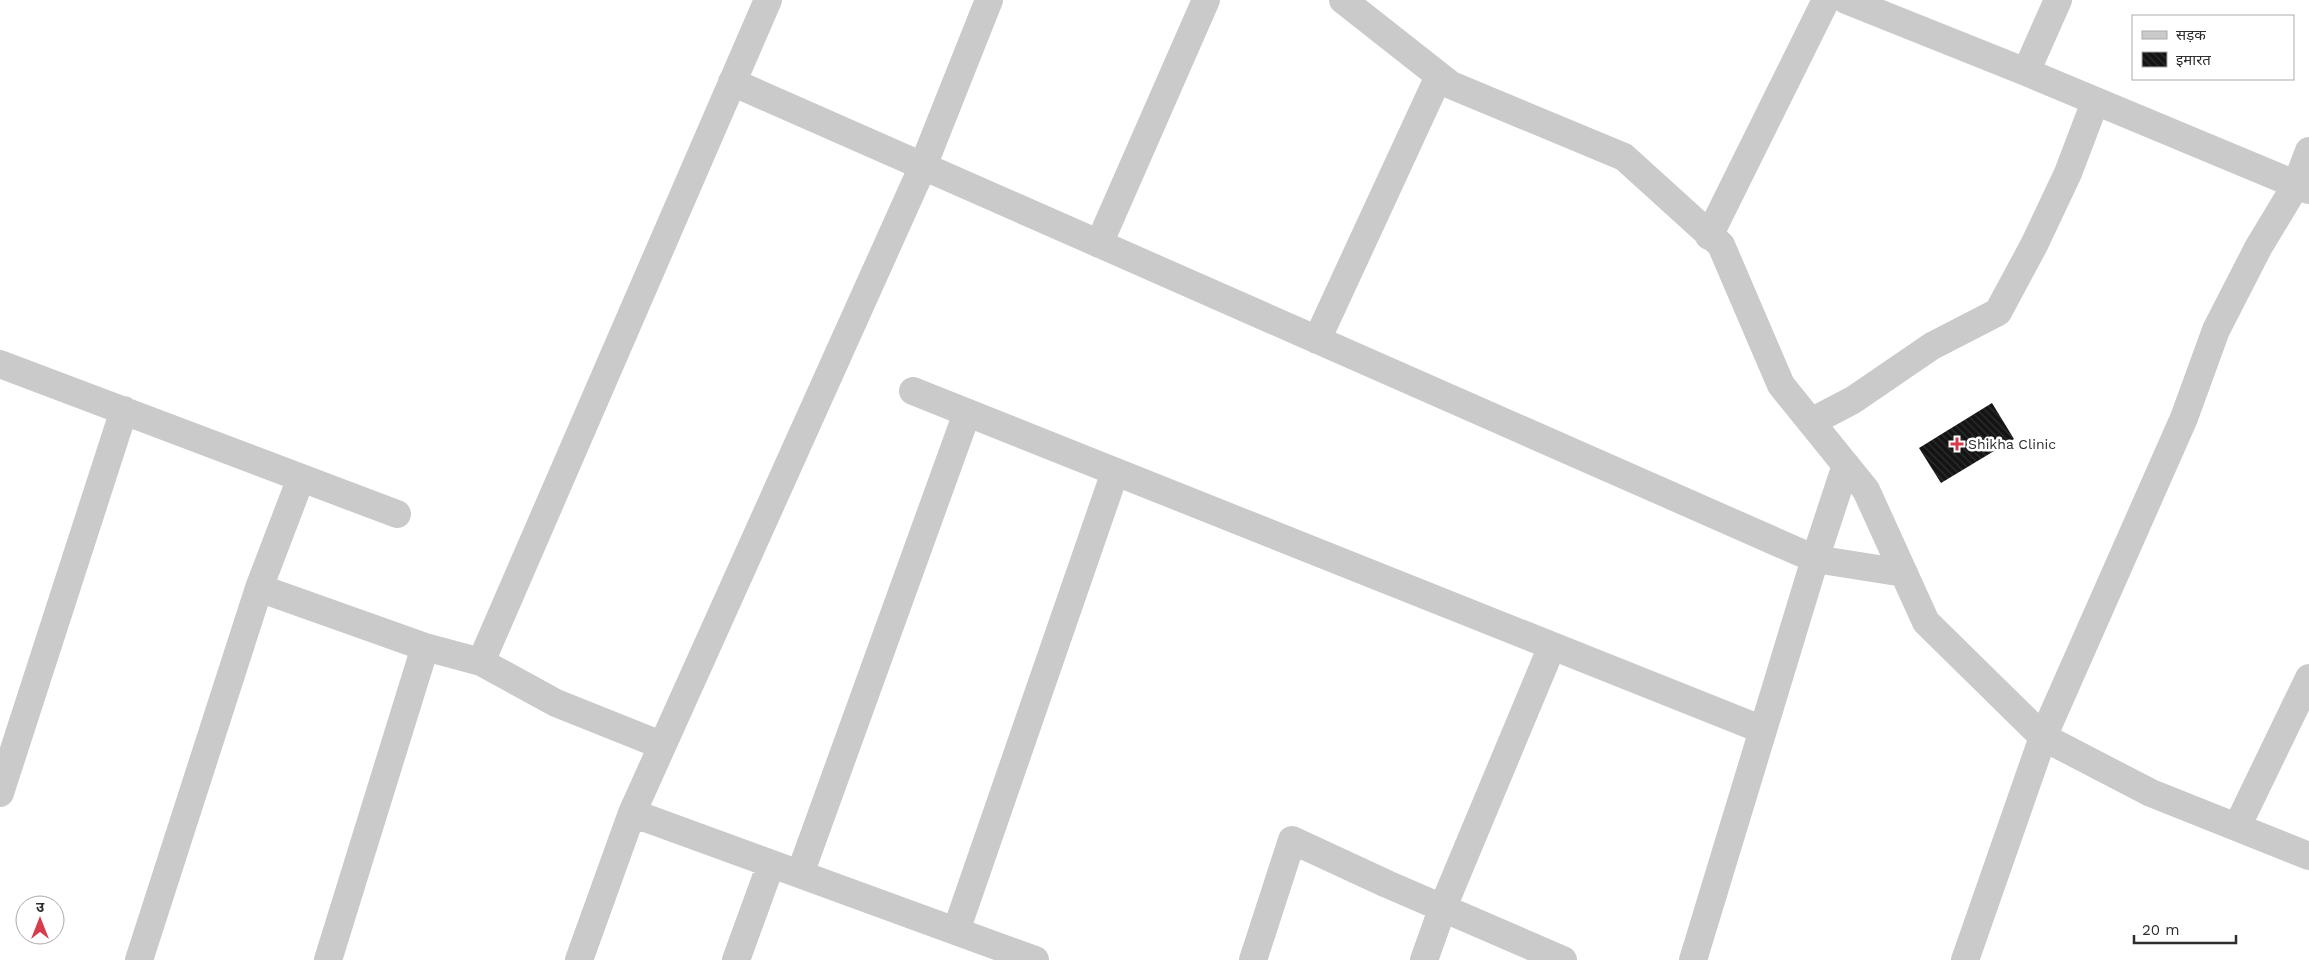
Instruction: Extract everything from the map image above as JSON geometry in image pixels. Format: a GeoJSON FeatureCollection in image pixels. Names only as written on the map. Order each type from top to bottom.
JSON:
{"type":"FeatureCollection","features":[{"type":"Feature","properties":{"kind":"street"},"geometry":{"type":"LineString","coordinates":[[481,662],[768,0]]}},
{"type":"Feature","properties":{"kind":"street"},"geometry":{"type":"LineString","coordinates":[[579,960],[632,813],[661,745],[923,166],[989,0]]}},
{"type":"Feature","properties":{"kind":"street"},"geometry":{"type":"LineString","coordinates":[[1099,244],[1206,0]]}},
{"type":"Feature","properties":{"kind":"street"},"geometry":{"type":"LineString","coordinates":[[1343,0],[1451,85],[1624,157],[1721,245],[1781,385],[1866,490],[1926,622],[2043,737],[2151,793],[2309,856]]}},
{"type":"Feature","properties":{"kind":"street"},"geometry":{"type":"LineString","coordinates":[[1710,236],[1826,0]]}},
{"type":"Feature","properties":{"kind":"street"},"geometry":{"type":"LineString","coordinates":[[1846,0],[2026,72],[2302,188]]}},
{"type":"Feature","properties":{"kind":"street"},"geometry":{"type":"LineString","coordinates":[[2026,72],[2058,0]]}},
{"type":"Feature","properties":{"kind":"street"},"geometry":{"type":"LineString","coordinates":[[1317,340],[1439,76]]}},
{"type":"Feature","properties":{"kind":"street"},"geometry":{"type":"LineString","coordinates":[[732,82],[1815,559],[1904,573]]}},
{"type":"Feature","properties":{"kind":"street"},"geometry":{"type":"LineString","coordinates":[[1811,422],[1853,400],[1932,346],[1998,312],[2034,245],[2068,173],[2094,102]]}},
{"type":"Feature","properties":{"kind":"street"},"geometry":{"type":"LineString","coordinates":[[1965,960],[2043,737],[2184,418],[2216,330],[2258,248],[2302,188],[2309,151]]}},
{"type":"Feature","properties":{"kind":"street"},"geometry":{"type":"LineString","coordinates":[[0,364],[397,514]]}},
{"type":"Feature","properties":{"kind":"street"},"geometry":{"type":"LineString","coordinates":[[913,392],[1763,730]]}},
{"type":"Feature","properties":{"kind":"street"},"geometry":{"type":"LineString","coordinates":[[0,793],[124,410]]}},
{"type":"Feature","properties":{"kind":"street"},"geometry":{"type":"LineString","coordinates":[[800,874],[967,413]]}},
{"type":"Feature","properties":{"kind":"street"},"geometry":{"type":"LineString","coordinates":[[1693,960],[1815,559],[1846,465]]}},
{"type":"Feature","properties":{"kind":"street"},"geometry":{"type":"LineString","coordinates":[[956,931],[1115,472]]}},
{"type":"Feature","properties":{"kind":"street"},"geometry":{"type":"LineString","coordinates":[[138,960],[259,588],[300,478]]}},
{"type":"Feature","properties":{"kind":"street"},"geometry":{"type":"LineString","coordinates":[[259,588],[425,647],[481,662],[556,703],[661,745]]}},
{"type":"Feature","properties":{"kind":"street"},"geometry":{"type":"LineString","coordinates":[[1424,960],[1552,646]]}},
{"type":"Feature","properties":{"kind":"street"},"geometry":{"type":"LineString","coordinates":[[328,960],[425,647]]}},
{"type":"Feature","properties":{"kind":"street"},"geometry":{"type":"LineString","coordinates":[[2237,827],[2309,678]]}},
{"type":"Feature","properties":{"kind":"street"},"geometry":{"type":"LineString","coordinates":[[632,813],[1030,959]]}},
{"type":"Feature","properties":{"kind":"street"},"geometry":{"type":"LineString","coordinates":[[1253,960],[1292,840],[1387,884],[1563,960]]}},
{"type":"Feature","properties":{"kind":"street"},"geometry":{"type":"LineString","coordinates":[[736,960],[771,864]]}},
{"type":"Feature","properties":{"kind":"building"},"geometry":{"type":"Polygon","coordinates":[[[1992,403],[2014,439],[1941,483],[1919,448],[1992,403]]]}},
{"type":"Feature","properties":{"kind":"place","name":"Shikha Clinic"},"geometry":{"type":"Point","coordinates":[1957,444]}}]}
